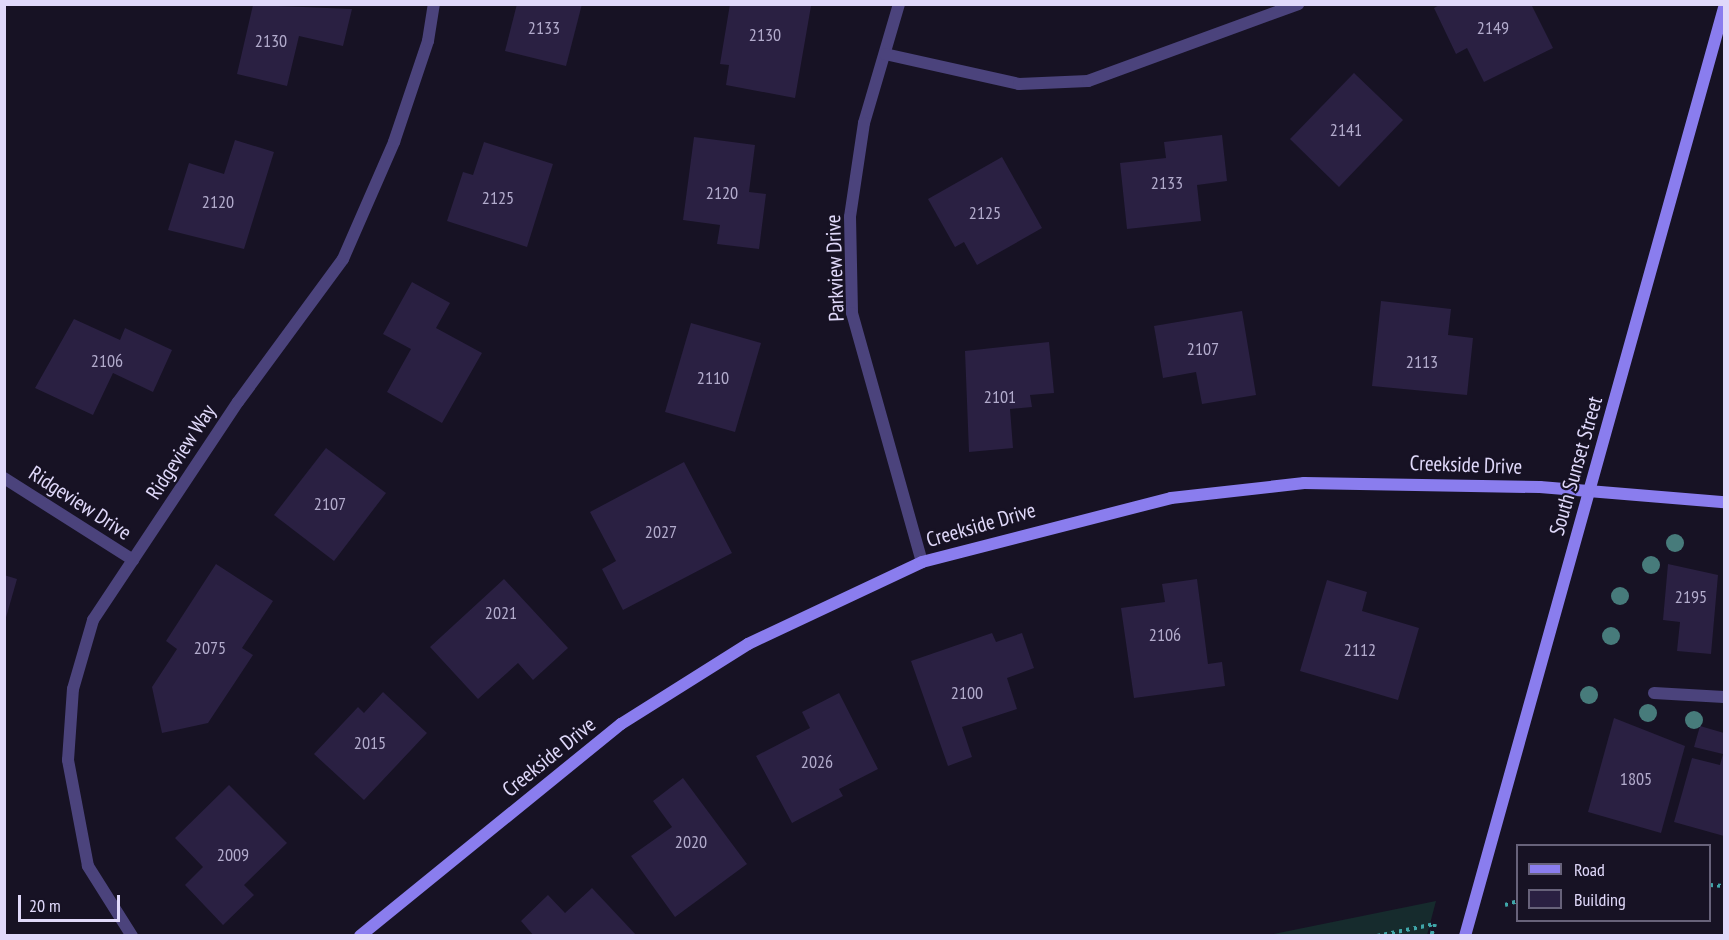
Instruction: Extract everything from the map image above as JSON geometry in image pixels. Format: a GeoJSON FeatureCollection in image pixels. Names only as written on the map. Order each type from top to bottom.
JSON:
{"type":"FeatureCollection","features":[{"type":"Feature","properties":{"kind":"street","name":"Ridgeview Way"},"geometry":{"type":"LineString","coordinates":[[132,936],[88,866],[68,760],[73,689],[93,620],[238,402],[343,259],[393,142],[428,41],[435,4]]}},
{"type":"Feature","properties":{"kind":"street","name":"Parkview Drive"},"geometry":{"type":"LineString","coordinates":[[899,4],[864,123],[850,217],[852,312],[922,562]]}},
{"type":"Feature","properties":{"kind":"street"},"geometry":{"type":"LineString","coordinates":[[885,54],[1019,84],[1088,81],[1298,4]]}},
{"type":"Feature","properties":{"kind":"street","name":"South Sunset Street"},"geometry":{"type":"LineString","coordinates":[[1465,936],[1725,8]]}},
{"type":"Feature","properties":{"kind":"street","name":"Ridgeview Drive"},"geometry":{"type":"LineString","coordinates":[[4,478],[133,560]]}},
{"type":"Feature","properties":{"kind":"street","name":"Creekside Drive"},"geometry":{"type":"LineString","coordinates":[[360,936],[621,724],[748,644],[922,562],[1170,498],[1304,483],[1590,490],[1725,502]]}},
{"type":"Feature","properties":{"kind":"street"},"geometry":{"type":"LineString","coordinates":[[1654,693],[1725,697]]}},
{"type":"Feature","properties":{"kind":"path"},"geometry":{"type":"LineString","coordinates":[[1505,905],[1516,902]]}},
{"type":"Feature","properties":{"kind":"path"},"geometry":{"type":"LineString","coordinates":[[1377,936],[1435,924],[1431,936]]}},
{"type":"Feature","properties":{"kind":"green space"},"geometry":{"type":"Polygon","coordinates":[[[1436,901],[1427,935],[1269,935],[1436,901]]]}},
{"type":"Feature","properties":{"kind":"building"},"geometry":{"type":"Polygon","coordinates":[[[517,4],[582,4],[566,66],[505,51],[517,4]]]}},
{"type":"Feature","properties":{"kind":"building"},"geometry":{"type":"Polygon","coordinates":[[[730,4],[811,6],[795,98],[726,85],[729,65],[720,64],[730,4]]]}},
{"type":"Feature","properties":{"kind":"building"},"geometry":{"type":"Polygon","coordinates":[[[1441,4],[1531,4],[1553,48],[1484,82],[1467,48],[1456,54],[1434,8],[1441,4]]]}},
{"type":"Feature","properties":{"kind":"building"},"geometry":{"type":"Polygon","coordinates":[[[253,5],[352,9],[343,46],[299,36],[287,86],[237,74],[253,5]]]}},
{"type":"Feature","properties":{"kind":"building"},"geometry":{"type":"Polygon","coordinates":[[[1354,73],[1403,120],[1339,187],[1290,139],[1354,73]]]}},
{"type":"Feature","properties":{"kind":"building"},"geometry":{"type":"Polygon","coordinates":[[[1222,135],[1227,181],[1197,185],[1201,221],[1127,229],[1120,163],[1166,158],[1164,142],[1222,135]]]}},
{"type":"Feature","properties":{"kind":"building"},"geometry":{"type":"Polygon","coordinates":[[[694,137],[755,145],[749,192],[766,194],[759,249],[717,244],[720,225],[683,220],[694,137]]]}},
{"type":"Feature","properties":{"kind":"building"},"geometry":{"type":"Polygon","coordinates":[[[235,140],[274,152],[244,249],[168,230],[189,163],[224,174],[235,140]]]}},
{"type":"Feature","properties":{"kind":"building"},"geometry":{"type":"Polygon","coordinates":[[[484,142],[553,164],[527,247],[447,221],[463,172],[473,175],[484,142]]]}},
{"type":"Feature","properties":{"kind":"building"},"geometry":{"type":"Polygon","coordinates":[[[1002,157],[1042,228],[977,265],[964,242],[955,247],[928,199],[1002,157]]]}},
{"type":"Feature","properties":{"kind":"building"},"geometry":{"type":"Polygon","coordinates":[[[412,282],[450,303],[436,328],[482,353],[442,423],[387,392],[411,349],[383,334],[412,282]]]}},
{"type":"Feature","properties":{"kind":"building"},"geometry":{"type":"Polygon","coordinates":[[[1381,301],[1451,309],[1448,335],[1473,338],[1467,395],[1372,386],[1381,301]]]}},
{"type":"Feature","properties":{"kind":"building"},"geometry":{"type":"Polygon","coordinates":[[[1242,311],[1256,395],[1202,404],[1196,372],[1163,378],[1154,326],[1242,311]]]}},
{"type":"Feature","properties":{"kind":"building"},"geometry":{"type":"Polygon","coordinates":[[[74,319],[120,340],[125,328],[172,350],[153,392],[113,373],[93,415],[35,388],[74,319]]]}},
{"type":"Feature","properties":{"kind":"building"},"geometry":{"type":"Polygon","coordinates":[[[691,323],[761,343],[735,432],[665,412],[691,323]]]}},
{"type":"Feature","properties":{"kind":"building"},"geometry":{"type":"Polygon","coordinates":[[[1049,342],[1054,393],[1030,395],[1032,407],[1010,409],[1013,448],[969,452],[965,351],[1049,342]]]}},
{"type":"Feature","properties":{"kind":"building"},"geometry":{"type":"Polygon","coordinates":[[[326,448],[386,493],[334,561],[274,515],[326,448]]]}},
{"type":"Feature","properties":{"kind":"building"},"geometry":{"type":"Polygon","coordinates":[[[684,462],[732,553],[623,610],[602,569],[616,561],[590,512],[684,462]]]}},
{"type":"Feature","properties":{"kind":"building"},"geometry":{"type":"Polygon","coordinates":[[[216,564],[273,601],[242,648],[253,655],[208,723],[162,733],[152,687],[177,649],[166,641],[216,564]]]}},
{"type":"Feature","properties":{"kind":"building"},"geometry":{"type":"Polygon","coordinates":[[[1668,564],[1718,575],[1711,654],[1677,651],[1680,622],[1663,620],[1668,564]]]}},
{"type":"Feature","properties":{"kind":"building"},"geometry":{"type":"Polygon","coordinates":[[[4,575],[17,579],[5,621],[4,621],[4,575]]]}},
{"type":"Feature","properties":{"kind":"building"},"geometry":{"type":"Polygon","coordinates":[[[504,579],[568,648],[533,680],[518,663],[478,699],[430,647],[504,579]]]}},
{"type":"Feature","properties":{"kind":"building"},"geometry":{"type":"Polygon","coordinates":[[[1197,579],[1208,664],[1222,662],[1225,686],[1134,698],[1121,608],[1165,602],[1162,584],[1197,579]]]}},
{"type":"Feature","properties":{"kind":"building"},"geometry":{"type":"Polygon","coordinates":[[[1327,580],[1367,592],[1362,611],[1419,628],[1398,700],[1300,671],[1327,580]]]}},
{"type":"Feature","properties":{"kind":"building"},"geometry":{"type":"Polygon","coordinates":[[[992,633],[996,642],[1022,633],[1034,668],[1007,678],[1017,709],[962,727],[972,757],[948,766],[911,661],[992,633]]]}},
{"type":"Feature","properties":{"kind":"building"},"geometry":{"type":"Polygon","coordinates":[[[383,692],[427,733],[364,800],[314,754],[358,707],[364,713],[383,692]]]}},
{"type":"Feature","properties":{"kind":"building"},"geometry":{"type":"Polygon","coordinates":[[[839,693],[878,769],[839,789],[843,796],[792,823],[756,756],[810,728],[802,712],[839,693]]]}},
{"type":"Feature","properties":{"kind":"building"},"geometry":{"type":"Polygon","coordinates":[[[1614,718],[1685,746],[1661,833],[1588,812],[1614,718]]]}},
{"type":"Feature","properties":{"kind":"building"},"geometry":{"type":"Polygon","coordinates":[[[1700,726],[1724,733],[1724,836],[1674,822],[1692,758],[1720,765],[1723,754],[1694,747],[1700,726]]]}},
{"type":"Feature","properties":{"kind":"building"},"geometry":{"type":"Polygon","coordinates":[[[683,778],[747,864],[675,917],[631,856],[672,827],[653,801],[683,778]]]}},
{"type":"Feature","properties":{"kind":"building"},"geometry":{"type":"Polygon","coordinates":[[[229,785],[287,843],[244,885],[254,895],[223,925],[185,885],[203,867],[175,838],[229,785]]]}},
{"type":"Feature","properties":{"kind":"building"},"geometry":{"type":"Polygon","coordinates":[[[592,888],[637,936],[534,936],[521,921],[548,895],[565,913],[592,888]]]}}]}
